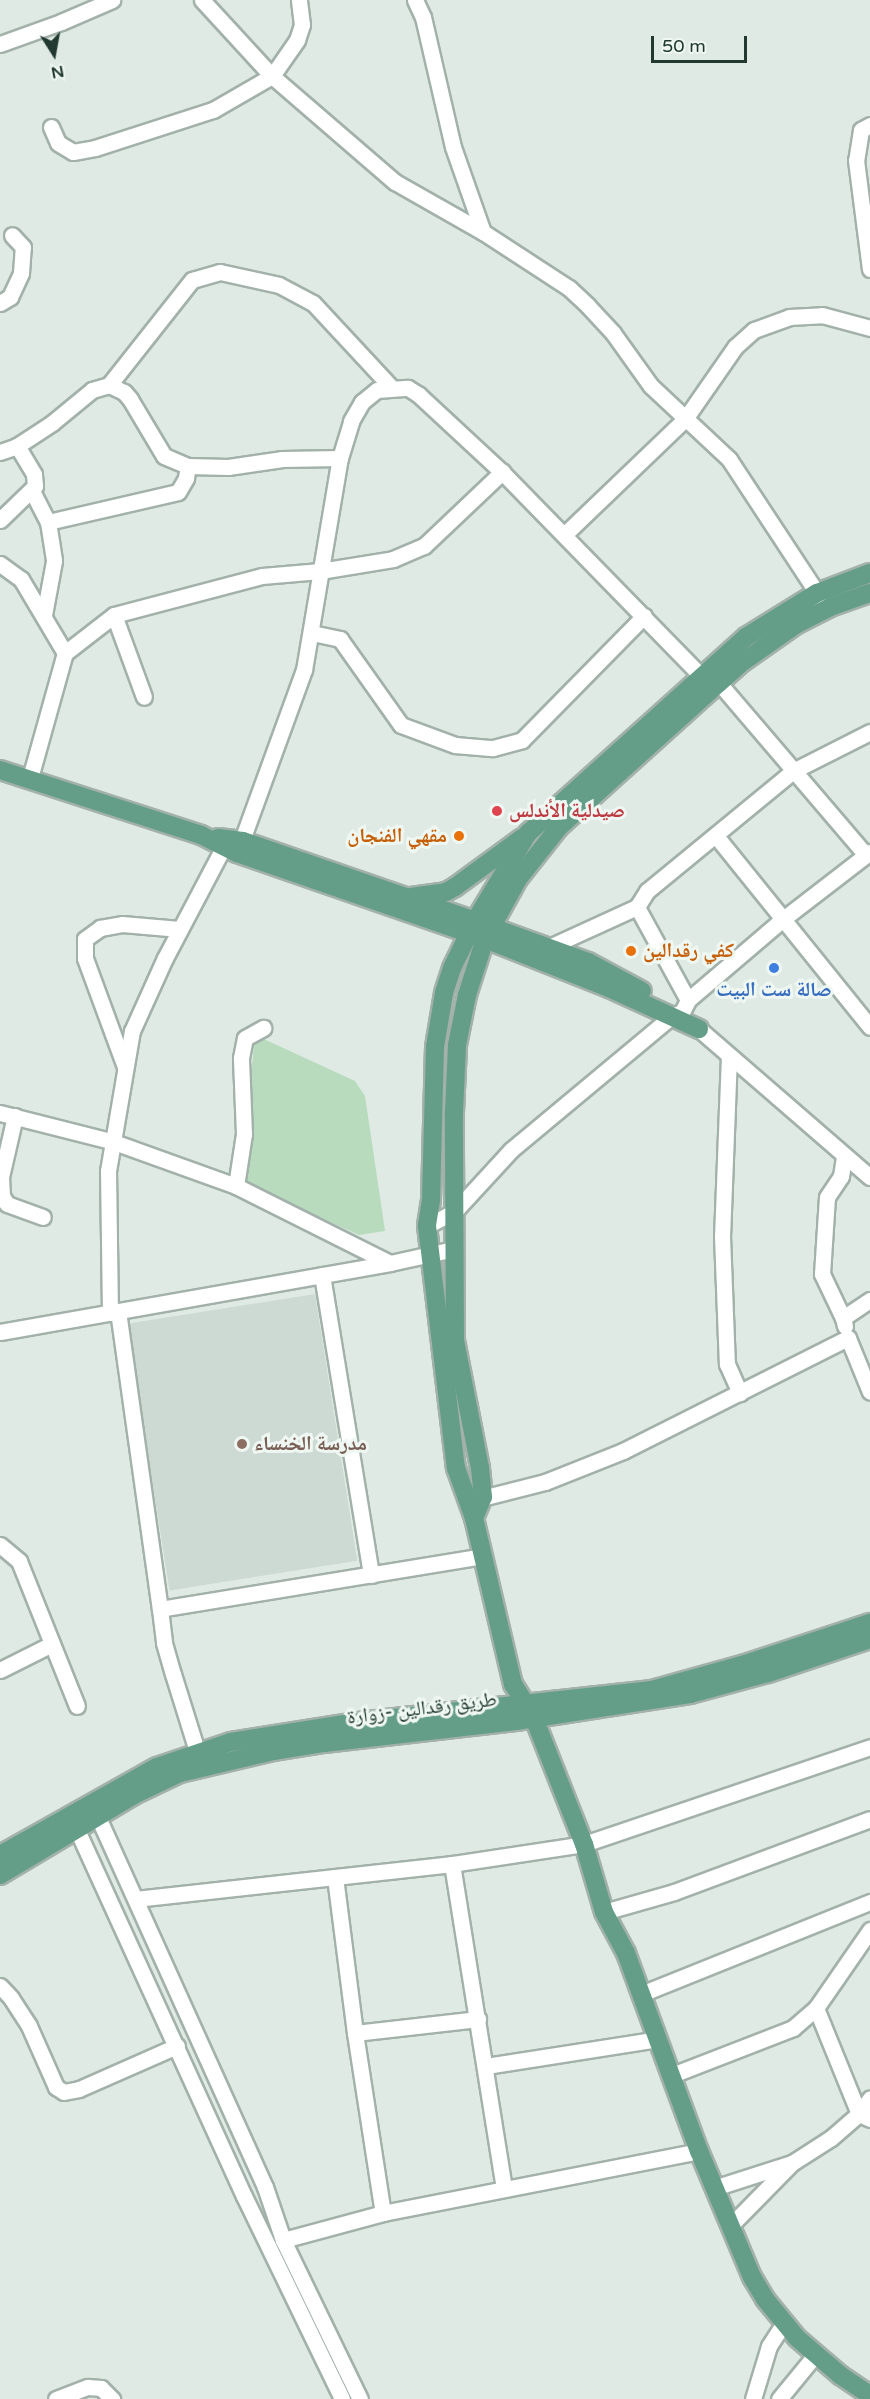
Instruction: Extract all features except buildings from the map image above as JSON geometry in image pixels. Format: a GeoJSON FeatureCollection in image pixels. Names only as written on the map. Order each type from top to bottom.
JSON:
{"type":"FeatureCollection","features":[{"type":"Feature","properties":{"kind":"main road"},"geometry":{"type":"LineString","coordinates":[[475,1506],[456,1468],[437,1329],[432,1252],[427,1226],[432,1200],[431,1104],[435,1047],[444,993],[452,968],[480,930],[504,903],[518,879],[559,827],[719,683],[850,579],[870,573]]}},
{"type":"Feature","properties":{"kind":"main road"},"geometry":{"type":"LineString","coordinates":[[405,898],[446,892],[528,833],[746,638],[820,602],[870,593]]}},
{"type":"Feature","properties":{"kind":"main road"},"geometry":{"type":"LineString","coordinates":[[0,770],[30,778],[480,930],[522,939],[588,962],[680,1009],[699,1029]]}},
{"type":"Feature","properties":{"kind":"main road"},"geometry":{"type":"LineString","coordinates":[[528,833],[480,930],[457,1045],[454,1211],[455,1340],[480,1468],[475,1506],[483,1557],[513,1684],[529,1711],[584,1844],[604,1912],[626,1953],[699,2151],[752,2277],[784,2323],[815,2355],[870,2395]]}},
{"type":"Feature","properties":{"kind":"main road"},"geometry":{"type":"LineString","coordinates":[[235,847],[405,898],[680,1009]]}},
{"type":"Feature","properties":{"kind":"main road"},"geometry":{"type":"LineString","coordinates":[[504,903],[507,922],[522,939]]}},
{"type":"Feature","properties":{"kind":"main road","name":"طريق رقدالين -زوارة"},"geometry":{"type":"LineString","coordinates":[[96,1810],[158,1782],[216,1764],[324,1743],[652,1690],[745,1664],[870,1623]]}},
{"type":"Feature","properties":{"kind":"main road","name":"طريق رقدالين -زوارة"},"geometry":{"type":"LineString","coordinates":[[0,1875],[157,1767],[197,1751],[279,1733],[529,1711],[700,1692],[758,1676],[870,1639]]}},
{"type":"Feature","properties":{"kind":"main road","name":"طريق رقدالين -زوارة"},"geometry":{"type":"LineString","coordinates":[[0,1855],[74,1823]]}},
{"type":"Feature","properties":{"kind":"street"},"geometry":{"type":"LineString","coordinates":[[0,44],[61,22],[112,0]]}},
{"type":"Feature","properties":{"kind":"street"},"geometry":{"type":"LineString","coordinates":[[202,0],[272,76],[394,182],[483,232],[569,288],[588,306],[613,333],[651,386],[729,459],[820,602]]}},
{"type":"Feature","properties":{"kind":"street"},"geometry":{"type":"LineString","coordinates":[[51,127],[58,142],[73,152],[96,148],[213,110],[272,76],[297,40],[302,25],[299,0]]}},
{"type":"Feature","properties":{"kind":"street"},"geometry":{"type":"LineString","coordinates":[[415,0],[423,17]]}},
{"type":"Feature","properties":{"kind":"street"},"geometry":{"type":"LineString","coordinates":[[422,0],[423,17],[453,147],[483,232]]}},
{"type":"Feature","properties":{"kind":"street"},"geometry":{"type":"LineString","coordinates":[[870,125],[861,130],[855,160],[870,269]]}},
{"type":"Feature","properties":{"kind":"street"},"geometry":{"type":"LineString","coordinates":[[0,303],[10,297],[21,273],[23,247],[12,235]]}},
{"type":"Feature","properties":{"kind":"street"},"geometry":{"type":"LineString","coordinates":[[0,452],[17,446],[52,423],[92,390],[109,385],[192,280],[220,272],[279,285],[313,303],[391,387]]}},
{"type":"Feature","properties":{"kind":"street"},"geometry":{"type":"LineString","coordinates":[[565,534],[685,419],[735,347],[754,330],[789,317],[822,315],[870,328]]}},
{"type":"Feature","properties":{"kind":"street"},"geometry":{"type":"LineString","coordinates":[[109,385],[124,392],[164,456],[188,466],[228,467],[282,459],[340,458]]}},
{"type":"Feature","properties":{"kind":"street"},"geometry":{"type":"LineString","coordinates":[[197,1751],[170,1664],[114,1312],[108,1171],[111,1141],[132,1031],[180,929],[235,847],[304,670],[340,458],[351,421],[362,402],[377,390],[391,387],[408,388],[419,395],[565,534],[702,676]]}},
{"type":"Feature","properties":{"kind":"street"},"geometry":{"type":"LineString","coordinates":[[0,520],[32,491],[36,481],[17,446]]}},
{"type":"Feature","properties":{"kind":"street"},"geometry":{"type":"LineString","coordinates":[[48,522],[178,492],[186,478],[188,466]]}},
{"type":"Feature","properties":{"kind":"street"},"geometry":{"type":"LineString","coordinates":[[30,778],[65,653],[114,615],[262,576],[320,571],[393,559],[424,546],[502,472]]}},
{"type":"Feature","properties":{"kind":"street"},"geometry":{"type":"LineString","coordinates":[[32,491],[48,522],[54,561],[44,615]]}},
{"type":"Feature","properties":{"kind":"street"},"geometry":{"type":"LineString","coordinates":[[0,564],[21,579],[65,653]]}},
{"type":"Feature","properties":{"kind":"street"},"geometry":{"type":"LineString","coordinates":[[114,615],[144,697]]}},
{"type":"Feature","properties":{"kind":"street"},"geometry":{"type":"LineString","coordinates":[[312,633],[340,639],[401,725],[455,745],[493,748],[522,740],[644,616]]}},
{"type":"Feature","properties":{"kind":"street"},"geometry":{"type":"LineString","coordinates":[[427,1226],[454,1211],[511,1150],[680,1009],[783,919],[868,853],[793,771],[719,683]]}},
{"type":"Feature","properties":{"kind":"street"},"geometry":{"type":"LineString","coordinates":[[547,948],[638,907],[647,891],[793,771],[870,732]]}},
{"type":"Feature","properties":{"kind":"street"},"geometry":{"type":"LineString","coordinates":[[716,836],[870,1027]]}},
{"type":"Feature","properties":{"kind":"street"},"geometry":{"type":"LineString","coordinates":[[638,907],[680,1009]]}},
{"type":"Feature","properties":{"kind":"street"},"geometry":{"type":"LineString","coordinates":[[125,1068],[85,958],[85,939],[100,928],[122,924],[180,929]]}},
{"type":"Feature","properties":{"kind":"street"},"geometry":{"type":"LineString","coordinates":[[236,1186],[244,1134],[241,1058],[245,1038],[263,1028]]}},
{"type":"Feature","properties":{"kind":"street"},"geometry":{"type":"LineString","coordinates":[[699,1029],[844,1156],[869,1174]]}},
{"type":"Feature","properties":{"kind":"street"},"geometry":{"type":"LineString","coordinates":[[729,1055],[722,1236],[727,1364],[740,1393]]}},
{"type":"Feature","properties":{"kind":"street"},"geometry":{"type":"LineString","coordinates":[[43,1217],[6,1204],[2,1196],[1,1177],[7,1115],[111,1141],[236,1186],[390,1263]]}},
{"type":"Feature","properties":{"kind":"street"},"geometry":{"type":"LineString","coordinates":[[844,1156],[841,1176],[827,1197],[822,1274],[843,1318],[848,1338],[870,1392]]}},
{"type":"Feature","properties":{"kind":"street"},"geometry":{"type":"LineString","coordinates":[[0,1332],[390,1263],[454,1249]]}},
{"type":"Feature","properties":{"kind":"street"},"geometry":{"type":"LineString","coordinates":[[322,1275],[371,1575]]}},
{"type":"Feature","properties":{"kind":"street"},"geometry":{"type":"LineString","coordinates":[[843,1318],[870,1300]]}},
{"type":"Feature","properties":{"kind":"street"},"geometry":{"type":"LineString","coordinates":[[475,1506],[555,1479],[623,1451],[848,1338]]}},
{"type":"Feature","properties":{"kind":"street"},"geometry":{"type":"LineString","coordinates":[[0,1545],[19,1561],[76,1706]]}},
{"type":"Feature","properties":{"kind":"street"},"geometry":{"type":"LineString","coordinates":[[160,1610],[483,1557]]}},
{"type":"Feature","properties":{"kind":"street"},"geometry":{"type":"LineString","coordinates":[[0,1670],[52,1644]]}},
{"type":"Feature","properties":{"kind":"street"},"geometry":{"type":"LineString","coordinates":[[136,1899],[452,1864],[584,1844],[870,1747]]}},
{"type":"Feature","properties":{"kind":"street"},"geometry":{"type":"LineString","coordinates":[[96,1810],[265,2187],[284,2240],[360,2399]]}},
{"type":"Feature","properties":{"kind":"street"},"geometry":{"type":"LineString","coordinates":[[604,1912],[674,1892],[870,1819]]}},
{"type":"Feature","properties":{"kind":"street"},"geometry":{"type":"LineString","coordinates":[[74,1823],[342,2399]]}},
{"type":"Feature","properties":{"kind":"street"},"geometry":{"type":"LineString","coordinates":[[452,1864],[504,2189]]}},
{"type":"Feature","properties":{"kind":"street"},"geometry":{"type":"LineString","coordinates":[[335,1877],[355,2033],[382,2213]]}},
{"type":"Feature","properties":{"kind":"street"},"geometry":{"type":"LineString","coordinates":[[641,1994],[870,1902]]}},
{"type":"Feature","properties":{"kind":"street"},"geometry":{"type":"LineString","coordinates":[[672,2075],[793,2028],[816,2008],[870,1930]]}},
{"type":"Feature","properties":{"kind":"street"},"geometry":{"type":"LineString","coordinates":[[0,1986],[29,2025],[56,2087],[64,2092],[79,2089],[177,2046]]}},
{"type":"Feature","properties":{"kind":"street"},"geometry":{"type":"LineString","coordinates":[[816,2008],[864,2117]]}},
{"type":"Feature","properties":{"kind":"street"},"geometry":{"type":"LineString","coordinates":[[355,2033],[478,2019]]}},
{"type":"Feature","properties":{"kind":"street"},"geometry":{"type":"LineString","coordinates":[[486,2066],[658,2039]]}},
{"type":"Feature","properties":{"kind":"street"},"geometry":{"type":"LineString","coordinates":[[730,2226],[792,2163],[864,2117],[870,2098]]}},
{"type":"Feature","properties":{"kind":"street"},"geometry":{"type":"LineString","coordinates":[[284,2240],[382,2213],[699,2151]]}},
{"type":"Feature","properties":{"kind":"street"},"geometry":{"type":"LineString","coordinates":[[714,2188],[792,2163]]}},
{"type":"Feature","properties":{"kind":"street"},"geometry":{"type":"LineString","coordinates":[[753,2399],[769,2346],[784,2323]]}},
{"type":"Feature","properties":{"kind":"street"},"geometry":{"type":"LineString","coordinates":[[779,2399],[815,2355]]}},
{"type":"Feature","properties":{"kind":"street"},"geometry":{"type":"LineString","coordinates":[[56,2399],[88,2387],[101,2388],[112,2399]]}},
{"type":"Feature","properties":{"kind":"shaded area","name":"مدرسة الخنساء"},"geometry":{"type":"Polygon","coordinates":[[[315,1294],[357,1561],[170,1590],[127,1324],[315,1294]]]}},
{"type":"Feature","properties":{"kind":"green space"},"geometry":{"type":"Polygon","coordinates":[[[255,1035],[355,1081],[365,1096],[385,1231],[359,1235],[241,1182],[255,1035]]]}},
{"type":"Feature","properties":{"kind":"place","name":"صيدلية الأندلس"},"geometry":{"type":"Point","coordinates":[497,811]}},
{"type":"Feature","properties":{"kind":"place","name":"مقهي الفنجان"},"geometry":{"type":"Point","coordinates":[459,836]}},
{"type":"Feature","properties":{"kind":"place","name":"كفي رقدالين"},"geometry":{"type":"Point","coordinates":[631,951]}},
{"type":"Feature","properties":{"kind":"place","name":"صالة ست البيت"},"geometry":{"type":"Point","coordinates":[774,968]}},
{"type":"Feature","properties":{"kind":"place","name":"مدرسة الخنساء"},"geometry":{"type":"Point","coordinates":[242,1444]}}]}
